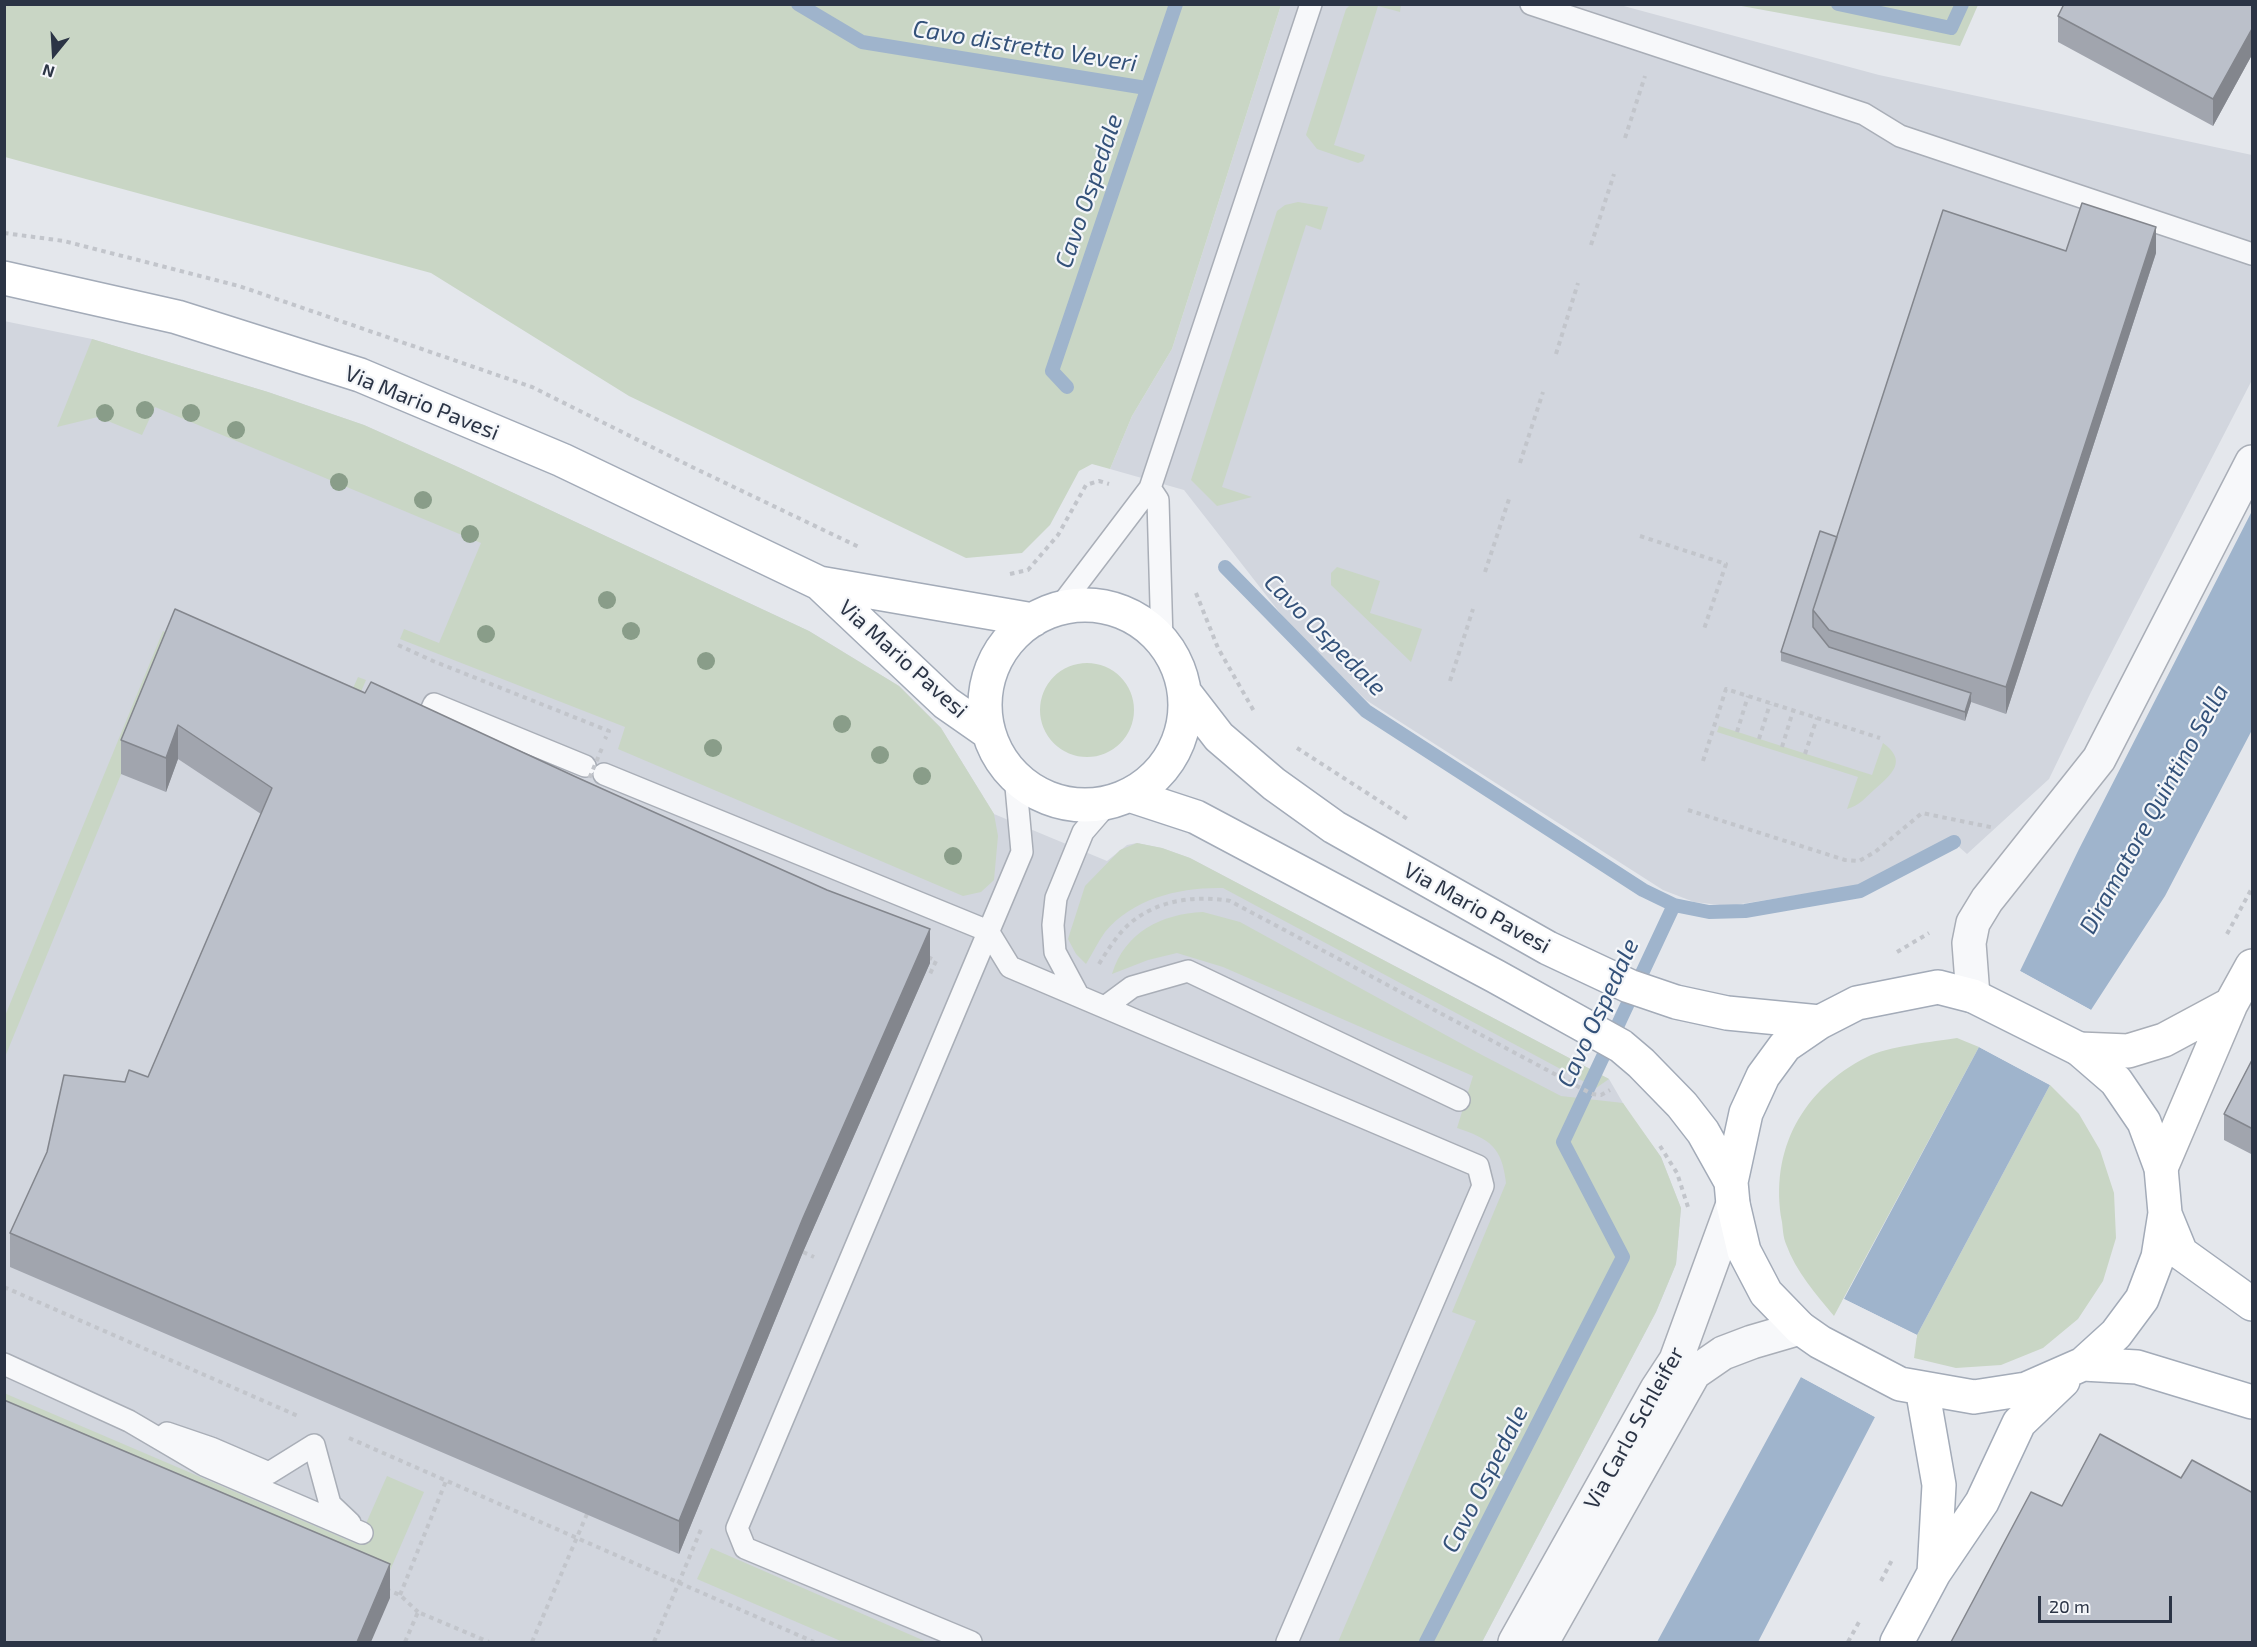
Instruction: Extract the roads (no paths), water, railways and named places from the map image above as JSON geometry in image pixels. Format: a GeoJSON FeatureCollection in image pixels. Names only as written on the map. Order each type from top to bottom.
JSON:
{"type":"FeatureCollection","features":[{"type":"Feature","properties":{"kind":"main road","name":"Via Mario Pavesi"},"geometry":{"type":"LineString","coordinates":[[4,278],[177,316],[360,375],[562,460],[819,583],[1046,614]]}},
{"type":"Feature","properties":{"kind":"main road","name":"Via Mario Pavesi"},"geometry":{"type":"LineString","coordinates":[[819,583],[946,703],[989,733]]}},
{"type":"Feature","properties":{"kind":"main road"},"geometry":{"type":"LineString","coordinates":[[1087,604],[1115,609],[1141,621],[1162,641],[1178,665],[1185,693],[1184,724],[1174,752],[1155,777],[1119,798],[1089,805],[1069,804],[1049,798],[1030,789],[1015,776],[999,756],[989,733],[985,700],[991,669],[1008,640],[1046,614],[1087,604]]}},
{"type":"Feature","properties":{"kind":"main road","name":"Via Mario Pavesi"},"geometry":{"type":"LineString","coordinates":[[1185,693],[1219,737],[1274,784],[1334,827],[1548,948],[1641,990],[1676,1002],[1726,1013],[1820,1022]]}},
{"type":"Feature","properties":{"kind":"main road"},"geometry":{"type":"LineString","coordinates":[[1119,798],[1196,817],[1495,976],[1608,1039],[1641,1063],[1682,1105],[1703,1132],[1732,1193],[1744,1251],[1766,1293],[1810,1335],[1911,1386],[1974,1397],[2026,1389],[2079,1366],[2137,1367],[2253,1402]]}},
{"type":"Feature","properties":{"kind":"main road"},"geometry":{"type":"LineString","coordinates":[[2161,1168],[2231,1004],[2253,966]]}},
{"type":"Feature","properties":{"kind":"main road"},"geometry":{"type":"LineString","coordinates":[[1732,1193],[1746,1113],[1763,1076],[1785,1046],[1820,1022],[1857,1003],[1938,987],[1987,1002],[2079,1049],[2122,1089],[2144,1122],[2161,1168],[2165,1213],[2158,1257],[2142,1299],[2116,1334],[2019,1423],[1982,1502],[1934,1573],[1897,1642]]}},
{"type":"Feature","properties":{"kind":"main road"},"geometry":{"type":"LineString","coordinates":[[2079,1049],[2128,1051],[2164,1040],[2231,1004]]}},
{"type":"Feature","properties":{"kind":"main road"},"geometry":{"type":"LineString","coordinates":[[2165,1213],[2181,1253],[2253,1304]]}},
{"type":"Feature","properties":{"kind":"main road"},"geometry":{"type":"LineString","coordinates":[[1911,1386],[1939,1485],[1934,1573]]}},
{"type":"Feature","properties":{"kind":"street"},"geometry":{"type":"LineString","coordinates":[[1987,1002],[1969,942],[1973,923],[1987,900],[2099,759],[2253,462]]}},
{"type":"Feature","properties":{"kind":"street","name":"Via Carlo Schleifer"},"geometry":{"type":"LineString","coordinates":[[1515,1642],[1676,1360],[1732,1193]]}},
{"type":"Feature","properties":{"kind":"street","name":"Via Carlo Schleifer"},"geometry":{"type":"LineString","coordinates":[[1542,1642],[1694,1373],[1723,1353],[1810,1335]]}},
{"type":"Feature","properties":{"kind":"lane"},"geometry":{"type":"LineString","coordinates":[[1046,614],[1150,488],[1311,4]]}},
{"type":"Feature","properties":{"kind":"lane"},"geometry":{"type":"LineString","coordinates":[[1531,4],[1864,114],[1900,136],[2253,254]]}},
{"type":"Feature","properties":{"kind":"lane"},"geometry":{"type":"LineString","coordinates":[[1150,488],[1158,500],[1162,641]]}},
{"type":"Feature","properties":{"kind":"lane"},"geometry":{"type":"LineString","coordinates":[[419,738],[434,704],[988,932],[1010,967],[1478,1166],[1483,1186],[1287,1642]]}},
{"type":"Feature","properties":{"kind":"lane"},"geometry":{"type":"LineString","coordinates":[[971,1642],[745,1548],[736,1528],[1022,852],[1015,776]]}},
{"type":"Feature","properties":{"kind":"lane"},"geometry":{"type":"LineString","coordinates":[[1078,995],[1055,952],[1053,925],[1056,898],[1083,832],[1119,798]]}},
{"type":"Feature","properties":{"kind":"lane"},"geometry":{"type":"LineString","coordinates":[[1105,1007],[1132,987],[1188,971],[1460,1100]]}},
{"type":"Feature","properties":{"kind":"lane"},"geometry":{"type":"LineString","coordinates":[[4,1364],[129,1421],[204,1465],[362,1533],[330,1504],[314,1445],[269,1473],[211,1448],[129,1421]]}},
{"type":"Feature","properties":{"kind":"water","name":"Diramatore Quintino Sella"},"geometry":{"type":"Polygon","coordinates":[[[2252,511],[2252,730],[2165,896],[2091,1010],[2020,971],[2079,849],[2252,511]]]}},
{"type":"Feature","properties":{"kind":"water"},"geometry":{"type":"Polygon","coordinates":[[[1979,1047],[2050,1085],[1917,1335],[1844,1299],[1979,1047]]]}},
{"type":"Feature","properties":{"kind":"water"},"geometry":{"type":"Polygon","coordinates":[[[1801,1377],[1875,1417],[1758,1642],[1657,1642],[1801,1377]]]}},
{"type":"Feature","properties":{"kind":"waterway","name":"Cavo distretto Veveri"},"geometry":{"type":"LineString","coordinates":[[798,4],[862,42],[1146,88]]}},
{"type":"Feature","properties":{"kind":"waterway","name":"Cavo Ospedale"},"geometry":{"type":"LineString","coordinates":[[1067,387],[1052,371],[1176,4]]}},
{"type":"Feature","properties":{"kind":"waterway","name":"Cavo Ospedale"},"geometry":{"type":"LineString","coordinates":[[1838,4],[1951,28],[1962,4]]}},
{"type":"Feature","properties":{"kind":"waterway","name":"Cavo Ospedale"},"geometry":{"type":"LineString","coordinates":[[1225,567],[1366,711],[1643,890],[1674,905],[1709,912],[1745,911],[1860,891],[1954,842]]}},
{"type":"Feature","properties":{"kind":"waterway","name":"Cavo Ospedale"},"geometry":{"type":"LineString","coordinates":[[1426,1642],[1623,1257],[1563,1142],[1674,905]]}}]}
